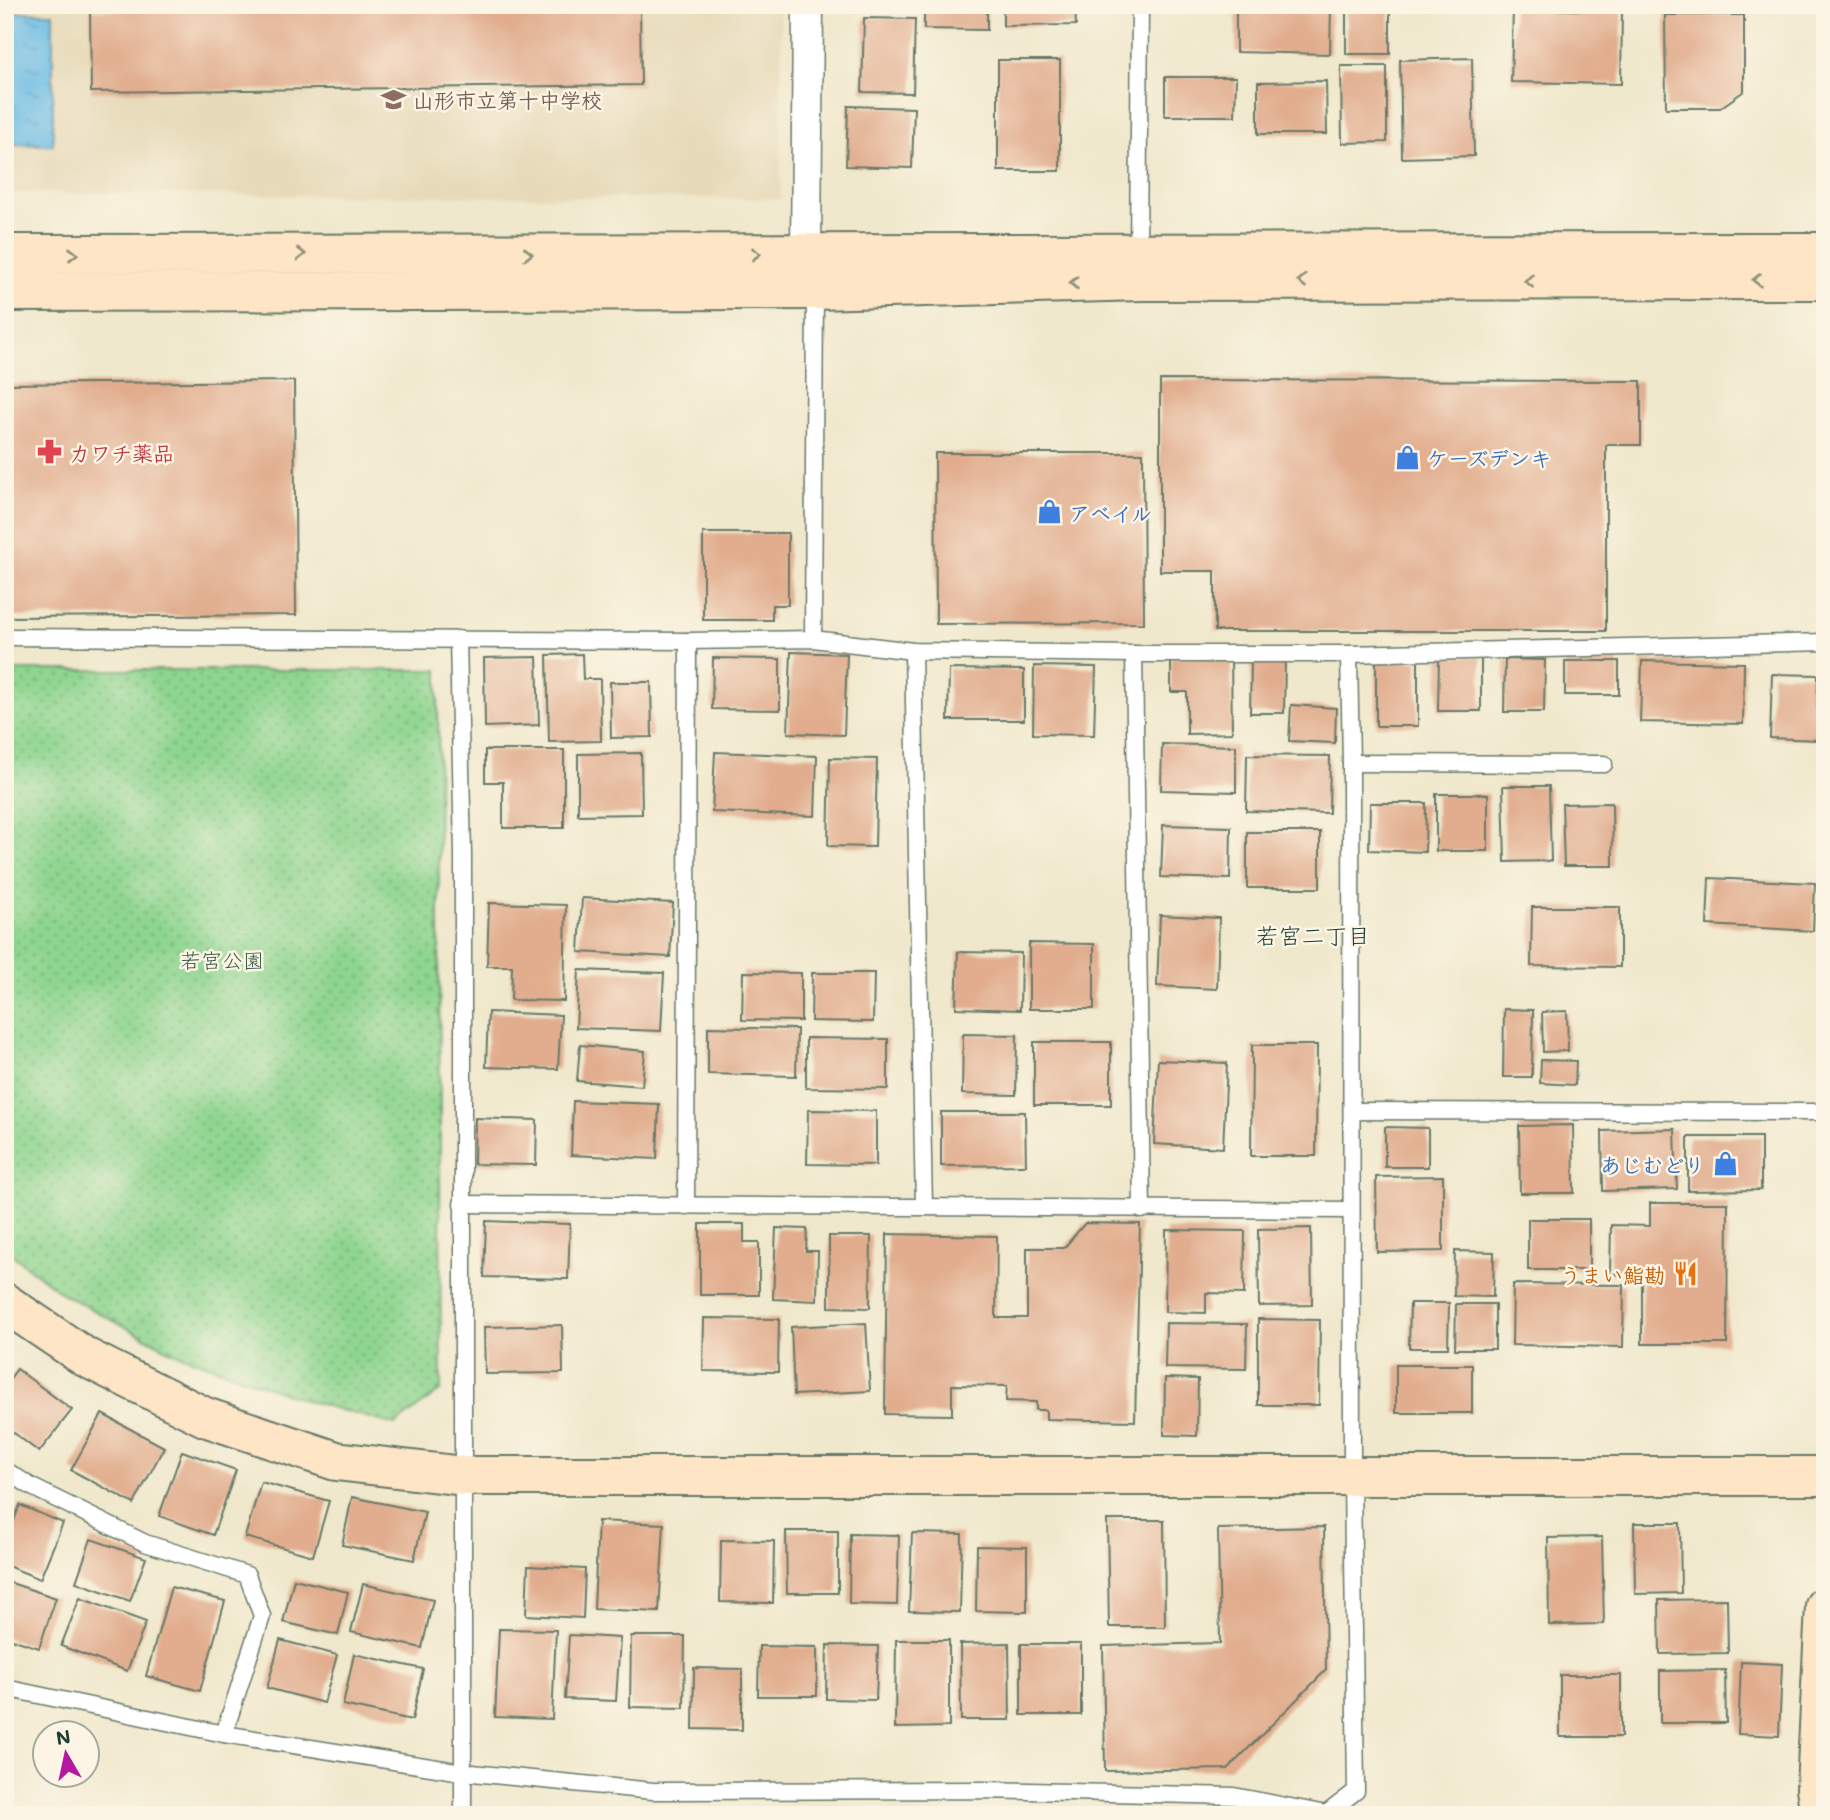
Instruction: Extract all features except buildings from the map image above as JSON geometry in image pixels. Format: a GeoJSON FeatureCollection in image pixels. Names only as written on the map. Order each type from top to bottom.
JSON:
{"type":"FeatureCollection","features":[{"type":"Feature","properties":{"kind":"street"},"geometry":{"type":"LineString","coordinates":[[806,254],[808,5]]}},
{"type":"Feature","properties":{"kind":"street"},"geometry":{"type":"LineString","coordinates":[[5,254],[1825,252]]}},
{"type":"Feature","properties":{"kind":"street"},"geometry":{"type":"LineString","coordinates":[[5,292],[815,290],[1143,281],[1825,280]]}},
{"type":"Feature","properties":{"kind":"street"},"geometry":{"type":"LineString","coordinates":[[5,1303],[85,1357],[205,1417],[335,1461],[464,1476],[1825,1476]]}},
{"type":"Feature","properties":{"kind":"street"},"geometry":{"type":"LineString","coordinates":[[1818,1802],[1822,1750],[1825,1606]]}},
{"type":"Feature","properties":{"kind":"lane"},"geometry":{"type":"LineString","coordinates":[[1138,254],[1140,5]]}},
{"type":"Feature","properties":{"kind":"lane"},"geometry":{"type":"LineString","coordinates":[[813,639],[815,290]]}},
{"type":"Feature","properties":{"kind":"lane"},"geometry":{"type":"LineString","coordinates":[[5,637],[688,641],[813,639],[913,651],[1134,654],[1349,654],[1825,642]]}},
{"type":"Feature","properties":{"kind":"lane"},"geometry":{"type":"LineString","coordinates":[[458,639],[463,854],[463,1815]]}},
{"type":"Feature","properties":{"kind":"lane"},"geometry":{"type":"LineString","coordinates":[[686,1206],[688,641]]}},
{"type":"Feature","properties":{"kind":"lane"},"geometry":{"type":"LineString","coordinates":[[913,651],[924,1207]]}},
{"type":"Feature","properties":{"kind":"lane"},"geometry":{"type":"LineString","coordinates":[[1134,654],[1142,1210]]}},
{"type":"Feature","properties":{"kind":"lane"},"geometry":{"type":"LineString","coordinates":[[5,1688],[224,1734],[462,1772],[653,1791],[982,1790],[1234,1796],[1326,1814],[1356,1791],[1349,654]]}},
{"type":"Feature","properties":{"kind":"lane"},"geometry":{"type":"LineString","coordinates":[[1351,763],[1604,764]]}},
{"type":"Feature","properties":{"kind":"lane"},"geometry":{"type":"LineString","coordinates":[[1352,1111],[1825,1112]]}},
{"type":"Feature","properties":{"kind":"lane"},"geometry":{"type":"LineString","coordinates":[[462,1204],[1352,1210]]}},
{"type":"Feature","properties":{"kind":"lane"},"geometry":{"type":"LineString","coordinates":[[5,1470],[32,1487],[145,1543],[247,1575],[262,1616],[224,1734]]}},
{"type":"Feature","properties":{"kind":"shaded area","name":"山形市立第十中学校"},"geometry":{"type":"Polygon","coordinates":[[[5,5],[781,5],[781,199],[5,193],[5,5]]]}},
{"type":"Feature","properties":{"kind":"green space","name":"若宮公園"},"geometry":{"type":"Polygon","coordinates":[[[5,670],[438,670],[441,1390],[395,1425],[301,1399],[173,1352],[61,1293],[5,1249],[5,670]]]}},
{"type":"Feature","properties":{"kind":"water"},"geometry":{"type":"Polygon","coordinates":[[[5,12],[53,13],[53,145],[5,144],[5,12]]]}},
{"type":"Feature","properties":{"kind":"place","name":"山形市立第十中学校"},"geometry":{"type":"Point","coordinates":[393,99]}},
{"type":"Feature","properties":{"kind":"place","name":"カワチ薬品"},"geometry":{"type":"Point","coordinates":[49,452]}},
{"type":"Feature","properties":{"kind":"place","name":"ケーズデンキ"},"geometry":{"type":"Point","coordinates":[1407,457]}},
{"type":"Feature","properties":{"kind":"place","name":"アベイル"},"geometry":{"type":"Point","coordinates":[1049,512]}},
{"type":"Feature","properties":{"kind":"place","name":"あじむどり"},"geometry":{"type":"Point","coordinates":[1725,1164]}},
{"type":"Feature","properties":{"kind":"place","name":"うまい鮨勘"},"geometry":{"type":"Point","coordinates":[1685,1274]}},
{"type":"Feature","properties":{"kind":"district","name":"若宮二丁目"},"geometry":{"type":"Point","coordinates":[1313,935]}}]}
